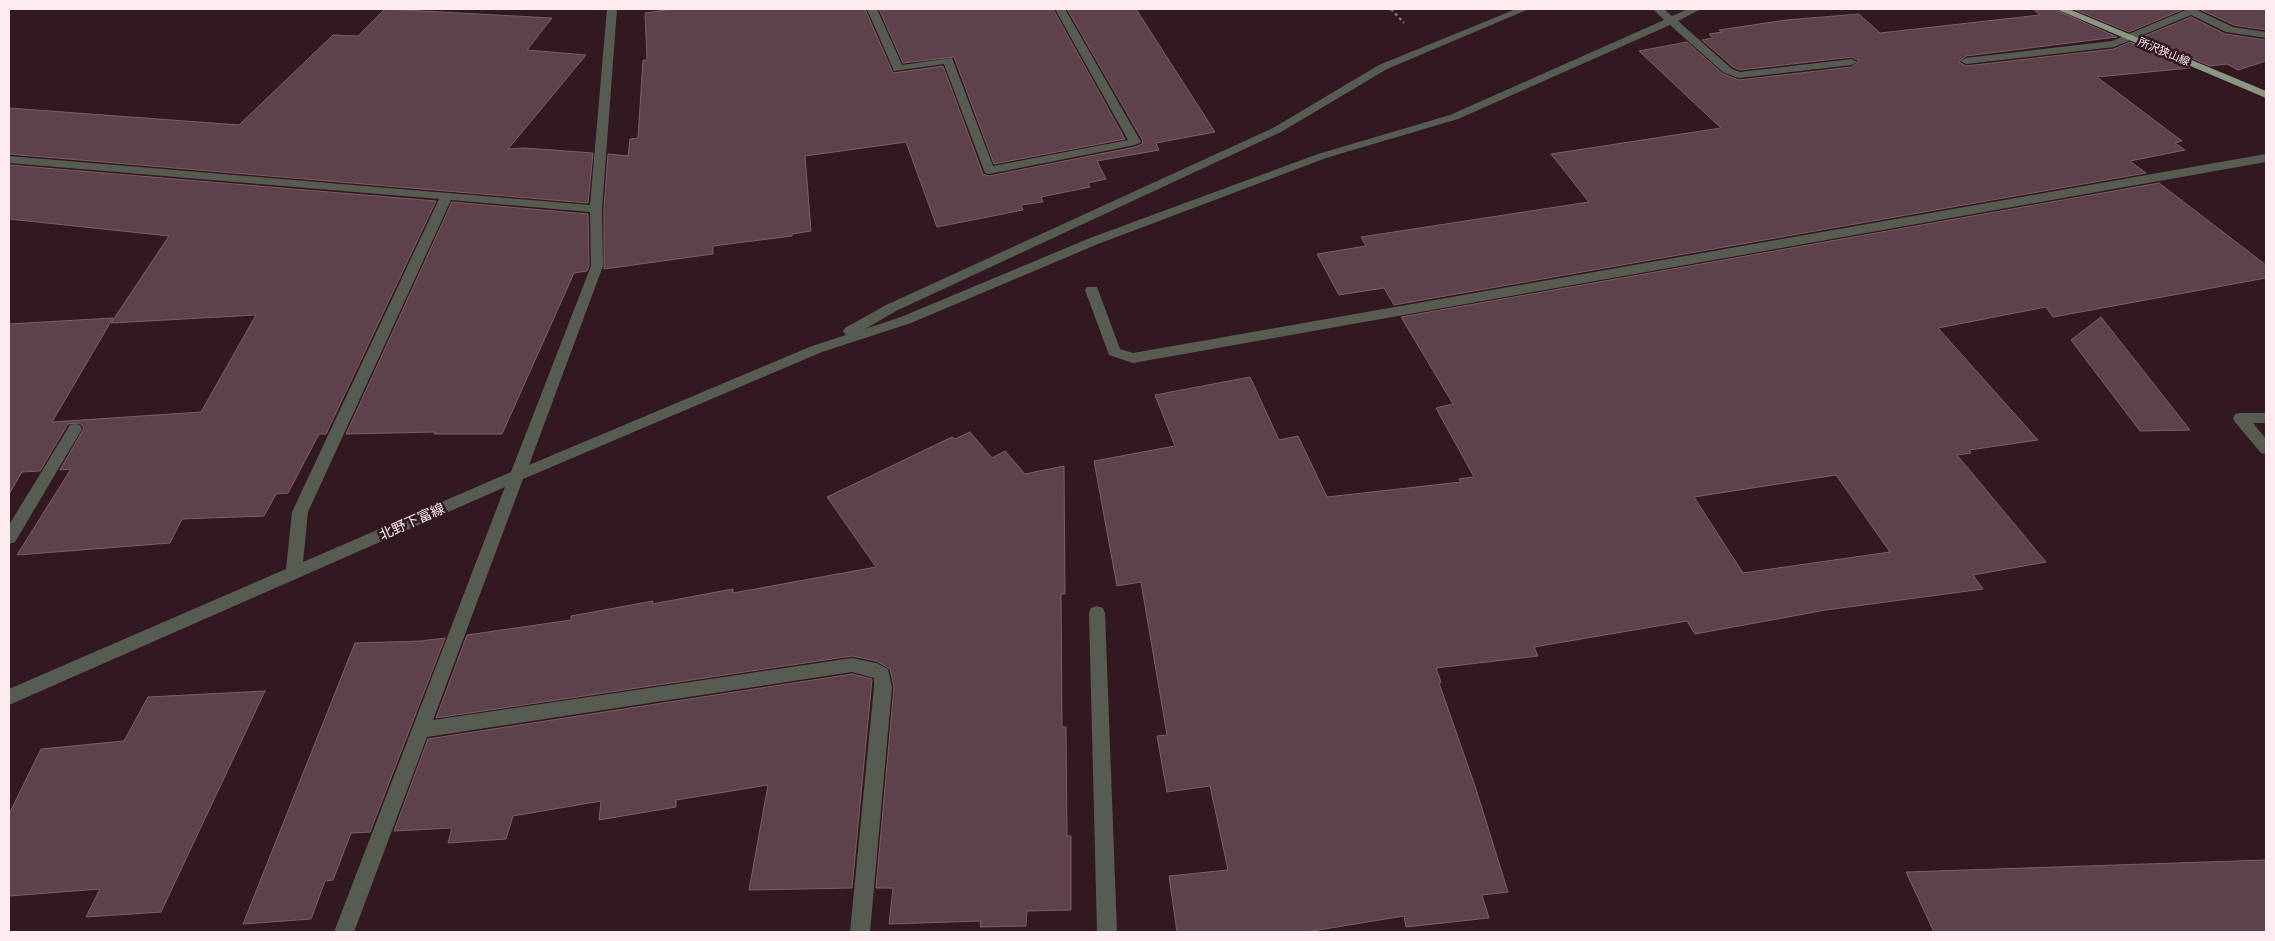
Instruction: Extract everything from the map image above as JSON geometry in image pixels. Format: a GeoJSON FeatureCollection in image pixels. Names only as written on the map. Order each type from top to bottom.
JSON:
{"type":"FeatureCollection","features":[{"type":"Feature","properties":{"kind":"main road","name":"所沢狭山線"},"geometry":{"type":"LineString","coordinates":[[2061,9],[2266,95]]}},
{"type":"Feature","properties":{"kind":"street"},"geometry":{"type":"LineString","coordinates":[[344,932],[519,476],[597,266],[596,209],[612,9]]}},
{"type":"Feature","properties":{"kind":"street"},"geometry":{"type":"LineString","coordinates":[[872,9],[898,69],[948,60],[989,170],[1135,142],[1060,9]]}},
{"type":"Feature","properties":{"kind":"street"},"geometry":{"type":"LineString","coordinates":[[817,349],[891,308],[1277,130],[1383,67],[1524,9]]}},
{"type":"Feature","properties":{"kind":"street"},"geometry":{"type":"LineString","coordinates":[[1658,9],[1728,71],[1739,75],[1852,62]]}},
{"type":"Feature","properties":{"kind":"street"},"geometry":{"type":"LineString","coordinates":[[817,349],[906,320],[1094,241],[1322,156],[1454,117],[1696,9]]}},
{"type":"Feature","properties":{"kind":"street"},"geometry":{"type":"LineString","coordinates":[[1966,61],[2114,44],[2190,11],[2230,30],[2266,35]]}},
{"type":"Feature","properties":{"kind":"street"},"geometry":{"type":"LineString","coordinates":[[1092,290],[1114,352],[1133,358],[2266,158]]}},
{"type":"Feature","properties":{"kind":"street"},"geometry":{"type":"LineString","coordinates":[[9,159],[596,209]]}},
{"type":"Feature","properties":{"kind":"street"},"geometry":{"type":"LineString","coordinates":[[294,574],[300,512],[447,196]]}},
{"type":"Feature","properties":{"kind":"street","name":"北野下富線"},"geometry":{"type":"LineString","coordinates":[[9,697],[817,349]]}},
{"type":"Feature","properties":{"kind":"street"},"geometry":{"type":"LineString","coordinates":[[2266,418],[2240,418],[2266,449]]}},
{"type":"Feature","properties":{"kind":"street"},"geometry":{"type":"LineString","coordinates":[[9,538],[76,429]]}},
{"type":"Feature","properties":{"kind":"street"},"geometry":{"type":"LineString","coordinates":[[1097,613],[1107,932]]}},
{"type":"Feature","properties":{"kind":"street"},"geometry":{"type":"LineString","coordinates":[[422,730],[852,665],[870,668],[882,674],[883,687],[860,932]]}},
{"type":"Feature","properties":{"kind":"building"},"geometry":{"type":"Polygon","coordinates":[[[385,9],[552,18],[527,50],[586,55],[508,149],[525,148],[593,153],[588,203],[9,154],[9,108],[239,125],[333,35],[358,36],[385,9]]]}},
{"type":"Feature","properties":{"kind":"building"},"geometry":{"type":"Polygon","coordinates":[[[673,9],[865,9],[893,73],[943,66],[983,174],[989,176],[1135,147],[1142,144],[1143,141],[1067,9],[1136,9],[1215,132],[1156,143],[1159,150],[1097,161],[1106,179],[1088,183],[1090,187],[1041,197],[1043,202],[1021,205],[1023,210],[937,227],[906,142],[805,156],[811,231],[792,234],[792,236],[713,246],[713,254],[604,269],[604,209],[608,154],[628,156],[630,139],[638,138],[643,60],[647,60],[645,13],[673,9]]]}},
{"type":"Feature","properties":{"kind":"building"},"geometry":{"type":"Polygon","coordinates":[[[879,9],[1053,9],[1125,139],[994,164],[954,57],[903,63],[879,9]]]}},
{"type":"Feature","properties":{"kind":"building"},"geometry":{"type":"Polygon","coordinates":[[[2033,9],[2054,9],[2117,37],[1966,56],[1959,62],[1966,66],[2114,49],[2130,42],[2190,68],[2097,77],[2182,141],[2175,143],[2185,150],[2130,161],[2146,173],[1394,305],[1384,288],[1339,295],[1317,254],[1366,246],[1361,237],[1589,202],[1551,154],[1721,128],[1639,51],[1687,42],[1723,74],[1739,80],[1852,67],[1859,61],[1852,57],[1740,70],[1733,67],[1702,40],[1713,38],[1709,34],[1722,32],[1719,30],[1786,20],[1859,14],[1880,33],[2040,15],[2033,9]]]}},
{"type":"Feature","properties":{"kind":"building"},"geometry":{"type":"Polygon","coordinates":[[[2073,9],[2184,9],[2129,32],[2073,9]]]}},
{"type":"Feature","properties":{"kind":"building"},"geometry":{"type":"Polygon","coordinates":[[[2199,9],[2266,9],[2266,30],[2234,25],[2199,9]]]}},
{"type":"Feature","properties":{"kind":"building"},"geometry":{"type":"Polygon","coordinates":[[[2191,17],[2225,34],[2266,40],[2266,61],[2238,70],[2227,64],[2210,66],[2142,37],[2191,17]]]}},
{"type":"Feature","properties":{"kind":"building"},"geometry":{"type":"Polygon","coordinates":[[[9,165],[436,201],[326,434],[319,434],[288,493],[276,494],[264,516],[182,519],[170,543],[17,555],[71,469],[60,470],[84,428],[80,423],[68,424],[40,471],[22,472],[9,494],[9,324],[113,318],[52,422],[201,412],[256,315],[111,323],[169,236],[9,219],[9,165]]]}},
{"type":"Feature","properties":{"kind":"building"},"geometry":{"type":"Polygon","coordinates":[[[2159,183],[2266,265],[2266,278],[2053,317],[2046,307],[1938,328],[2038,440],[1969,450],[1971,453],[1957,455],[2046,562],[1973,575],[1983,589],[1826,610],[1695,634],[1687,621],[1534,647],[1538,656],[1436,668],[1441,682],[1439,683],[1475,786],[1508,892],[1482,895],[1489,918],[1406,927],[1404,916],[1306,932],[1177,932],[1169,876],[1228,870],[1210,786],[1167,792],[1157,736],[1167,735],[1141,582],[1117,586],[1094,461],[1175,446],[1155,395],[1250,377],[1279,440],[1298,436],[1327,497],[1461,482],[1459,479],[1474,477],[1436,408],[1453,404],[1401,317],[2159,183]],[[1836,475],[1694,497],[1743,573],[1890,552],[1836,475]]]}},
{"type":"Feature","properties":{"kind":"building"},"geometry":{"type":"Polygon","coordinates":[[[452,202],[588,214],[589,266],[587,271],[574,273],[502,434],[434,434],[435,432],[346,434],[452,202]]]}},
{"type":"Feature","properties":{"kind":"building"},"geometry":{"type":"Polygon","coordinates":[[[2101,317],[2190,430],[2140,431],[2071,340],[2101,317]]]}},
{"type":"Feature","properties":{"kind":"building"},"geometry":{"type":"Polygon","coordinates":[[[970,432],[992,458],[1005,451],[1025,474],[1064,466],[1065,594],[1061,594],[1062,727],[1066,727],[1067,836],[1071,836],[1071,910],[1027,911],[1026,926],[980,927],[981,921],[889,924],[893,888],[876,888],[894,687],[890,669],[876,661],[852,656],[436,718],[467,635],[571,620],[571,616],[653,601],[652,604],[733,589],[733,593],[876,567],[827,497],[952,437],[955,439],[970,432]]]}},
{"type":"Feature","properties":{"kind":"building"},"geometry":{"type":"Polygon","coordinates":[[[445,638],[370,832],[351,833],[333,880],[325,881],[311,919],[243,924],[355,643],[421,641],[445,638]]]}},
{"type":"Feature","properties":{"kind":"building"},"geometry":{"type":"Polygon","coordinates":[[[852,674],[872,679],[852,888],[749,890],[768,785],[676,800],[676,807],[599,820],[601,801],[513,816],[506,839],[448,843],[452,828],[394,831],[428,739],[852,674]]]}},
{"type":"Feature","properties":{"kind":"building"},"geometry":{"type":"Polygon","coordinates":[[[265,691],[161,912],[86,917],[100,889],[9,896],[9,814],[41,749],[124,741],[148,697],[265,691]]]}},
{"type":"Feature","properties":{"kind":"building"},"geometry":{"type":"Polygon","coordinates":[[[2266,860],[2266,932],[1934,932],[1906,872],[2266,860]]]}}]}
